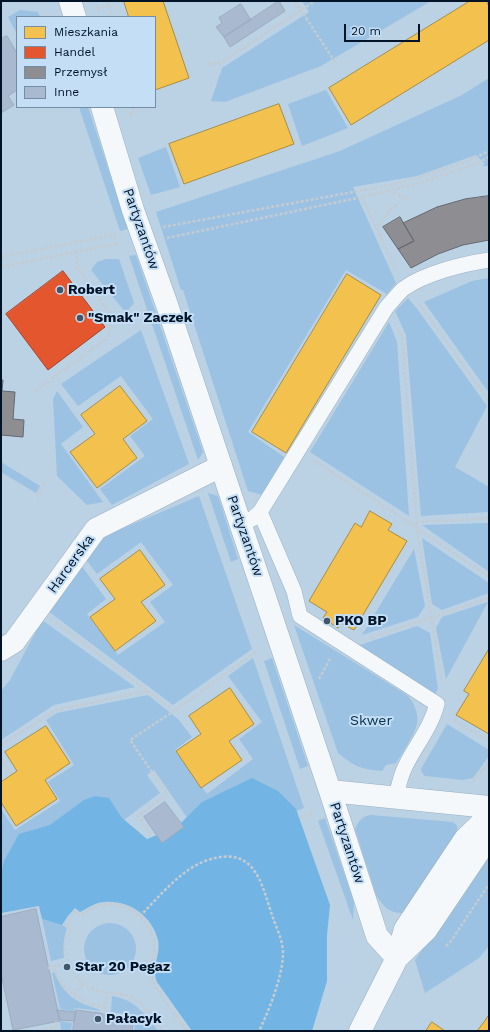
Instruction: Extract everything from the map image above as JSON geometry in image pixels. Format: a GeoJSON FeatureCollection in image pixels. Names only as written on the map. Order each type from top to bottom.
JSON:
{"type":"FeatureCollection","features":[{"type":"Feature","properties":{"kind":"street"},"geometry":{"type":"LineString","coordinates":[[70,1],[75,16]]}},
{"type":"Feature","properties":{"kind":"street","name":"Partyzantów"},"geometry":{"type":"LineString","coordinates":[[102,108],[143,237],[241,525],[377,936],[397,958]]}},
{"type":"Feature","properties":{"kind":"street","name":"Harcerska"},"geometry":{"type":"LineString","coordinates":[[1,650],[14,642],[96,529],[221,466]]}},
{"type":"Feature","properties":{"kind":"street"},"geometry":{"type":"LineString","coordinates":[[330,791],[489,807]]}},
{"type":"Feature","properties":{"kind":"street"},"geometry":{"type":"LineString","coordinates":[[360,1031],[397,958],[405,929],[465,839],[489,816]]}},
{"type":"Feature","properties":{"kind":"street"},"geometry":{"type":"LineString","coordinates":[[397,958],[426,930],[480,850],[489,829]]}},
{"type":"Feature","properties":{"kind":"lane"},"geometry":{"type":"LineString","coordinates":[[241,525],[252,519],[260,512],[386,308],[404,289],[419,281],[449,268],[489,260]]}},
{"type":"Feature","properties":{"kind":"lane"},"geometry":{"type":"LineString","coordinates":[[260,512],[294,590],[300,616],[340,650],[437,704],[428,728],[405,766],[398,784],[396,798]]}},
{"type":"Feature","properties":{"kind":"path"},"geometry":{"type":"LineString","coordinates":[[107,1],[112,16]]}},
{"type":"Feature","properties":{"kind":"path"},"geometry":{"type":"LineString","coordinates":[[295,1],[337,65]]}},
{"type":"Feature","properties":{"kind":"path"},"geometry":{"type":"LineString","coordinates":[[208,64],[220,63],[316,1]]}},
{"type":"Feature","properties":{"kind":"path"},"geometry":{"type":"LineString","coordinates":[[143,237],[419,178],[475,158],[489,150]]}},
{"type":"Feature","properties":{"kind":"path"},"geometry":{"type":"LineString","coordinates":[[1,257],[143,237],[388,190],[419,183],[478,163],[489,157]]}},
{"type":"Feature","properties":{"kind":"path"},"geometry":{"type":"LineString","coordinates":[[388,190],[412,200]]}},
{"type":"Feature","properties":{"kind":"path"},"geometry":{"type":"LineString","coordinates":[[377,230],[391,209],[398,205]]}},
{"type":"Feature","properties":{"kind":"path"},"geometry":{"type":"LineString","coordinates":[[1,267],[120,243]]}},
{"type":"Feature","properties":{"kind":"path"},"geometry":{"type":"LineString","coordinates":[[34,391],[105,340],[111,332],[111,315],[77,267],[76,252]]}},
{"type":"Feature","properties":{"kind":"path"},"geometry":{"type":"LineString","coordinates":[[386,308],[402,336],[416,522],[442,686]]}},
{"type":"Feature","properties":{"kind":"path"},"geometry":{"type":"LineString","coordinates":[[298,450],[417,528],[489,578]]}},
{"type":"Feature","properties":{"kind":"path"},"geometry":{"type":"LineString","coordinates":[[36,498],[46,481]]}},
{"type":"Feature","properties":{"kind":"path"},"geometry":{"type":"LineString","coordinates":[[416,522],[489,518]]}},
{"type":"Feature","properties":{"kind":"path"},"geometry":{"type":"LineString","coordinates":[[315,685],[340,650],[489,598]]}},
{"type":"Feature","properties":{"kind":"path"},"geometry":{"type":"LineString","coordinates":[[38,609],[174,711]]}},
{"type":"Feature","properties":{"kind":"path"},"geometry":{"type":"LineString","coordinates":[[151,834],[138,816],[167,794],[130,740],[174,711],[257,651]]}},
{"type":"Feature","properties":{"kind":"path"},"geometry":{"type":"LineString","coordinates":[[1,745],[56,710],[147,691]]}},
{"type":"Feature","properties":{"kind":"path"},"geometry":{"type":"LineString","coordinates":[[1,759],[11,774]]}},
{"type":"Feature","properties":{"kind":"path"},"geometry":{"type":"LineString","coordinates":[[140,916],[180,876],[194,866],[207,860],[219,857],[233,857],[243,860],[250,865],[257,874],[264,890],[281,939],[283,952],[282,967],[259,1031]]}},
{"type":"Feature","properties":{"kind":"path"},"geometry":{"type":"LineString","coordinates":[[162,1031],[143,1006],[135,999],[120,994],[96,990],[83,984],[74,974],[68,964],[65,950],[66,939],[71,929],[65,925],[75,912],[80,916],[93,907],[104,904],[117,905],[130,909],[140,916],[148,926],[154,940],[156,951],[152,977],[156,988],[188,1031]]}},
{"type":"Feature","properties":{"kind":"path"},"geometry":{"type":"LineString","coordinates":[[48,968],[68,964]]}},
{"type":"Feature","properties":{"kind":"path"},"geometry":{"type":"LineString","coordinates":[[54,966],[62,981],[74,995],[87,1003],[104,1008]]}},
{"type":"Feature","properties":{"kind":"path"},"geometry":{"type":"LineString","coordinates":[[74,995],[83,984]]}},
{"type":"Feature","properties":{"kind":"path"},"geometry":{"type":"LineString","coordinates":[[104,1014],[108,992]]}},
{"type":"Feature","properties":{"kind":"path"},"geometry":{"type":"LineString","coordinates":[[40,1031],[57,1027],[56,1021]]}},
{"type":"Feature","properties":{"kind":"green space"},"geometry":{"type":"Polygon","coordinates":[[[302,1],[431,1],[321,66],[225,102],[211,101],[222,68],[309,12],[302,1]]]}},
{"type":"Feature","properties":{"kind":"green space"},"geometry":{"type":"Polygon","coordinates":[[[20,10],[38,12],[40,16],[16,16],[16,32],[8,17],[20,10]]]}},
{"type":"Feature","properties":{"kind":"green space"},"geometry":{"type":"Polygon","coordinates":[[[489,78],[489,166],[482,166],[485,164],[476,155],[417,176],[353,187],[396,283],[387,294],[346,270],[248,432],[284,457],[262,495],[248,491],[183,290],[181,290],[156,212],[340,151],[462,95],[489,78]]]}},
{"type":"Feature","properties":{"kind":"green space"},"geometry":{"type":"Polygon","coordinates":[[[326,90],[348,128],[302,146],[288,104],[326,90]]]}},
{"type":"Feature","properties":{"kind":"green space"},"geometry":{"type":"Polygon","coordinates":[[[79,108],[88,108],[128,229],[120,231],[79,108]]]}},
{"type":"Feature","properties":{"kind":"green space"},"geometry":{"type":"Polygon","coordinates":[[[166,147],[180,187],[151,195],[138,158],[166,147]]]}},
{"type":"Feature","properties":{"kind":"green space"},"geometry":{"type":"Polygon","coordinates":[[[136,255],[203,452],[198,460],[129,256],[136,255]]]}},
{"type":"Feature","properties":{"kind":"green space"},"geometry":{"type":"Polygon","coordinates":[[[106,259],[119,259],[134,303],[126,313],[91,270],[97,262],[106,259]]]}},
{"type":"Feature","properties":{"kind":"green space"},"geometry":{"type":"Polygon","coordinates":[[[489,278],[489,393],[424,302],[472,281],[489,278]]]}},
{"type":"Feature","properties":{"kind":"green space"},"geometry":{"type":"Polygon","coordinates":[[[408,298],[487,406],[455,467],[489,487],[489,512],[421,516],[406,335],[395,311],[408,298]]]}},
{"type":"Feature","properties":{"kind":"green space"},"geometry":{"type":"Polygon","coordinates":[[[389,322],[397,342],[409,516],[310,452],[389,322]]]}},
{"type":"Feature","properties":{"kind":"green space"},"geometry":{"type":"Polygon","coordinates":[[[141,330],[189,464],[112,505],[100,489],[145,456],[130,436],[153,419],[121,376],[78,406],[61,384],[141,330]]]}},
{"type":"Feature","properties":{"kind":"green space"},"geometry":{"type":"Polygon","coordinates":[[[57,391],[83,427],[61,444],[103,502],[87,505],[57,476],[53,399],[57,391]]]}},
{"type":"Feature","properties":{"kind":"green space"},"geometry":{"type":"Polygon","coordinates":[[[1,462],[40,486],[36,493],[1,472],[1,462]]]}},
{"type":"Feature","properties":{"kind":"green space"},"geometry":{"type":"Polygon","coordinates":[[[208,493],[218,496],[238,559],[231,562],[208,493]]]}},
{"type":"Feature","properties":{"kind":"green space"},"geometry":{"type":"Polygon","coordinates":[[[199,496],[252,649],[173,705],[48,611],[81,565],[106,599],[87,614],[118,655],[165,622],[150,602],[173,585],[141,542],[97,574],[84,557],[98,539],[199,496]]]}},
{"type":"Feature","properties":{"kind":"green space"},"geometry":{"type":"Polygon","coordinates":[[[489,523],[489,572],[422,525],[489,523]]]}},
{"type":"Feature","properties":{"kind":"green space"},"geometry":{"type":"Polygon","coordinates":[[[422,538],[489,583],[489,593],[442,610],[432,604],[422,538]]]}},
{"type":"Feature","properties":{"kind":"green space"},"geometry":{"type":"Polygon","coordinates":[[[414,549],[425,606],[418,617],[362,635],[414,549]]]}},
{"type":"Feature","properties":{"kind":"green space"},"geometry":{"type":"Polygon","coordinates":[[[488,602],[446,679],[436,628],[442,617],[488,602]]]}},
{"type":"Feature","properties":{"kind":"green space"},"geometry":{"type":"Polygon","coordinates":[[[42,620],[135,687],[54,705],[1,740],[1,691],[10,680],[42,620]]]}},
{"type":"Feature","properties":{"kind":"green space","name":"Skwer"},"geometry":{"type":"Polygon","coordinates":[[[294,625],[410,698],[417,712],[417,724],[411,739],[396,763],[386,765],[382,771],[368,769],[354,764],[338,753],[294,625]]]}},
{"type":"Feature","properties":{"kind":"green space"},"geometry":{"type":"Polygon","coordinates":[[[417,626],[430,633],[438,689],[434,696],[357,646],[417,626]]]}},
{"type":"Feature","properties":{"kind":"green space"},"geometry":{"type":"Polygon","coordinates":[[[253,658],[304,808],[283,816],[202,839],[154,770],[147,775],[160,793],[117,825],[1,904],[1,809],[15,830],[60,801],[48,782],[74,765],[46,720],[57,713],[148,695],[178,719],[192,737],[175,750],[207,794],[253,759],[239,739],[262,722],[228,676],[253,658]]]}},
{"type":"Feature","properties":{"kind":"green space"},"geometry":{"type":"Polygon","coordinates":[[[272,658],[308,766],[300,769],[264,661],[272,658]]]}},
{"type":"Feature","properties":{"kind":"green space"},"geometry":{"type":"Polygon","coordinates":[[[447,724],[489,750],[489,756],[473,778],[463,780],[425,776],[422,773],[421,769],[447,724]]]}},
{"type":"Feature","properties":{"kind":"green space"},"geometry":{"type":"Polygon","coordinates":[[[371,815],[453,822],[457,826],[458,833],[405,913],[391,911],[376,895],[355,829],[361,819],[365,816],[371,815]]]}},
{"type":"Feature","properties":{"kind":"green space"},"geometry":{"type":"Polygon","coordinates":[[[325,818],[354,902],[353,920],[318,821],[325,818]]]}},
{"type":"Feature","properties":{"kind":"green space"},"geometry":{"type":"Polygon","coordinates":[[[489,852],[489,946],[479,958],[425,993],[415,960],[489,852]]]}},
{"type":"Feature","properties":{"kind":"green space"},"geometry":{"type":"Polygon","coordinates":[[[42,919],[67,928],[63,951],[64,958],[51,961],[42,919]]]}},
{"type":"Feature","properties":{"kind":"green space"},"geometry":{"type":"Polygon","coordinates":[[[110,923],[120,925],[128,931],[134,939],[136,949],[134,959],[128,967],[120,973],[110,975],[100,973],[92,967],[86,959],[84,949],[86,939],[92,931],[100,925],[110,923]]]}},
{"type":"Feature","properties":{"kind":"green space"},"geometry":{"type":"Polygon","coordinates":[[[54,972],[63,988],[75,1000],[101,1011],[75,1008],[74,1011],[60,1009],[52,973],[54,972]]]}},
{"type":"Feature","properties":{"kind":"green space"},"geometry":{"type":"Polygon","coordinates":[[[112,996],[127,1000],[133,1004],[144,1013],[158,1031],[134,1031],[136,1016],[111,1012],[112,996]]]}},
{"type":"Feature","properties":{"kind":"green space"},"geometry":{"type":"Polygon","coordinates":[[[60,1021],[72,1023],[71,1031],[61,1031],[60,1021]]]}},
{"type":"Feature","properties":{"kind":"shaded area"},"geometry":{"type":"Polygon","coordinates":[[[252,778],[278,791],[296,809],[330,905],[327,935],[327,981],[312,1031],[192,1031],[157,982],[155,976],[155,965],[159,946],[155,931],[145,917],[131,907],[114,902],[102,902],[80,912],[75,908],[62,925],[42,919],[39,906],[1,913],[1,874],[4,861],[19,834],[50,825],[84,800],[95,796],[109,798],[121,817],[147,839],[177,827],[202,802],[252,778]]]}},
{"type":"Feature","properties":{"kind":"building: Mieszkania"},"geometry":{"type":"Polygon","coordinates":[[[124,1],[163,1],[189,78],[156,90],[156,16],[129,16],[124,1]]]}},
{"type":"Feature","properties":{"kind":"building: Mieszkania"},"geometry":{"type":"Polygon","coordinates":[[[470,1],[486,1],[489,6],[489,40],[351,125],[329,88],[470,1]]]}},
{"type":"Feature","properties":{"kind":"building: Mieszkania"},"geometry":{"type":"Polygon","coordinates":[[[279,104],[294,144],[184,184],[169,144],[279,104]]]}},
{"type":"Feature","properties":{"kind":"building: Mieszkania"},"geometry":{"type":"Polygon","coordinates":[[[347,274],[381,295],[286,453],[252,432],[347,274]]]}},
{"type":"Feature","properties":{"kind":"building: Mieszkania"},"geometry":{"type":"Polygon","coordinates":[[[120,386],[147,421],[123,439],[137,458],[97,488],[70,452],[95,434],[81,415],[120,386]]]}},
{"type":"Feature","properties":{"kind":"building: Mieszkania"},"geometry":{"type":"Polygon","coordinates":[[[370,511],[392,524],[388,530],[407,541],[354,630],[341,623],[338,628],[323,618],[327,612],[309,601],[355,523],[361,527],[370,511]]]}},
{"type":"Feature","properties":{"kind":"building: Mieszkania"},"geometry":{"type":"Polygon","coordinates":[[[140,550],[165,585],[141,602],[156,621],[115,651],[90,617],[115,599],[100,579],[140,550]]]}},
{"type":"Feature","properties":{"kind":"building: Mieszkania"},"geometry":{"type":"Polygon","coordinates":[[[489,649],[489,734],[456,715],[469,694],[464,691],[489,649]]]}},
{"type":"Feature","properties":{"kind":"building: Mieszkania"},"geometry":{"type":"Polygon","coordinates":[[[230,688],[254,724],[229,741],[242,760],[201,788],[176,751],[201,734],[189,716],[230,688]]]}},
{"type":"Feature","properties":{"kind":"building: Mieszkania"},"geometry":{"type":"Polygon","coordinates":[[[46,726],[70,763],[45,780],[57,799],[16,826],[1,802],[1,782],[17,771],[5,752],[46,726]]]}},
{"type":"Feature","properties":{"kind":"building: Mieszkania"},"geometry":{"type":"Polygon","coordinates":[[[489,1015],[489,1031],[477,1031],[484,1022],[489,1015]]]}},
{"type":"Feature","properties":{"kind":"building: Mieszkania"},"geometry":{"type":"Polygon","coordinates":[[[432,1022],[445,1031],[426,1031],[432,1022]]]}},
{"type":"Feature","properties":{"kind":"building: Handel"},"geometry":{"type":"Polygon","coordinates":[[[63,271],[105,327],[48,370],[6,314],[63,271]]]}},
{"type":"Feature","properties":{"kind":"building: Przemysł"},"geometry":{"type":"Polygon","coordinates":[[[489,196],[489,240],[463,245],[438,254],[411,268],[398,249],[414,241],[403,223],[437,207],[465,199],[489,196]]]}},
{"type":"Feature","properties":{"kind":"building: Przemysł"},"geometry":{"type":"Polygon","coordinates":[[[400,217],[414,241],[398,249],[383,227],[400,217]]]}},
{"type":"Feature","properties":{"kind":"building: Przemysł"},"geometry":{"type":"Polygon","coordinates":[[[1,380],[3,380],[2,391],[15,392],[13,419],[24,420],[23,437],[1,435],[1,380]]]}},
{"type":"Feature","properties":{"kind":"building: Inne"},"geometry":{"type":"Polygon","coordinates":[[[279,1],[285,11],[230,47],[224,37],[279,1]]]}},
{"type":"Feature","properties":{"kind":"building: Inne"},"geometry":{"type":"Polygon","coordinates":[[[241,4],[251,20],[224,37],[216,27],[222,23],[219,18],[241,4]]]}},
{"type":"Feature","properties":{"kind":"building: Inne"},"geometry":{"type":"Polygon","coordinates":[[[7,36],[16,51],[16,91],[8,96],[14,105],[1,113],[1,39],[7,36]]]}},
{"type":"Feature","properties":{"kind":"building: Inne"},"geometry":{"type":"Polygon","coordinates":[[[165,802],[184,827],[162,843],[144,817],[165,802]]]}},
{"type":"Feature","properties":{"kind":"building: Inne"},"geometry":{"type":"Polygon","coordinates":[[[36,909],[60,1021],[13,1030],[1,973],[1,917],[36,909]]]}},
{"type":"Feature","properties":{"kind":"building: Inne"},"geometry":{"type":"Polygon","coordinates":[[[57,1010],[76,1012],[74,1021],[60,1020],[57,1010]]]}},
{"type":"Feature","properties":{"kind":"building: Inne","name":"Pałacyk"},"geometry":{"type":"Polygon","coordinates":[[[76,1010],[122,1016],[122,1023],[133,1024],[132,1031],[73,1031],[76,1010]]]}},
{"type":"Feature","properties":{"kind":"place","name":"Robert"},"geometry":{"type":"Point","coordinates":[60,290]}},
{"type":"Feature","properties":{"kind":"place","name":"\"Smak\" Zaczek"},"geometry":{"type":"Point","coordinates":[80,318]}},
{"type":"Feature","properties":{"kind":"place","name":"PKO BP"},"geometry":{"type":"Point","coordinates":[327,621]}},
{"type":"Feature","properties":{"kind":"place","name":"Star 20 Pegaz"},"geometry":{"type":"Point","coordinates":[67,967]}},
{"type":"Feature","properties":{"kind":"place","name":"Pałacyk"},"geometry":{"type":"Point","coordinates":[98,1019]}}]}
